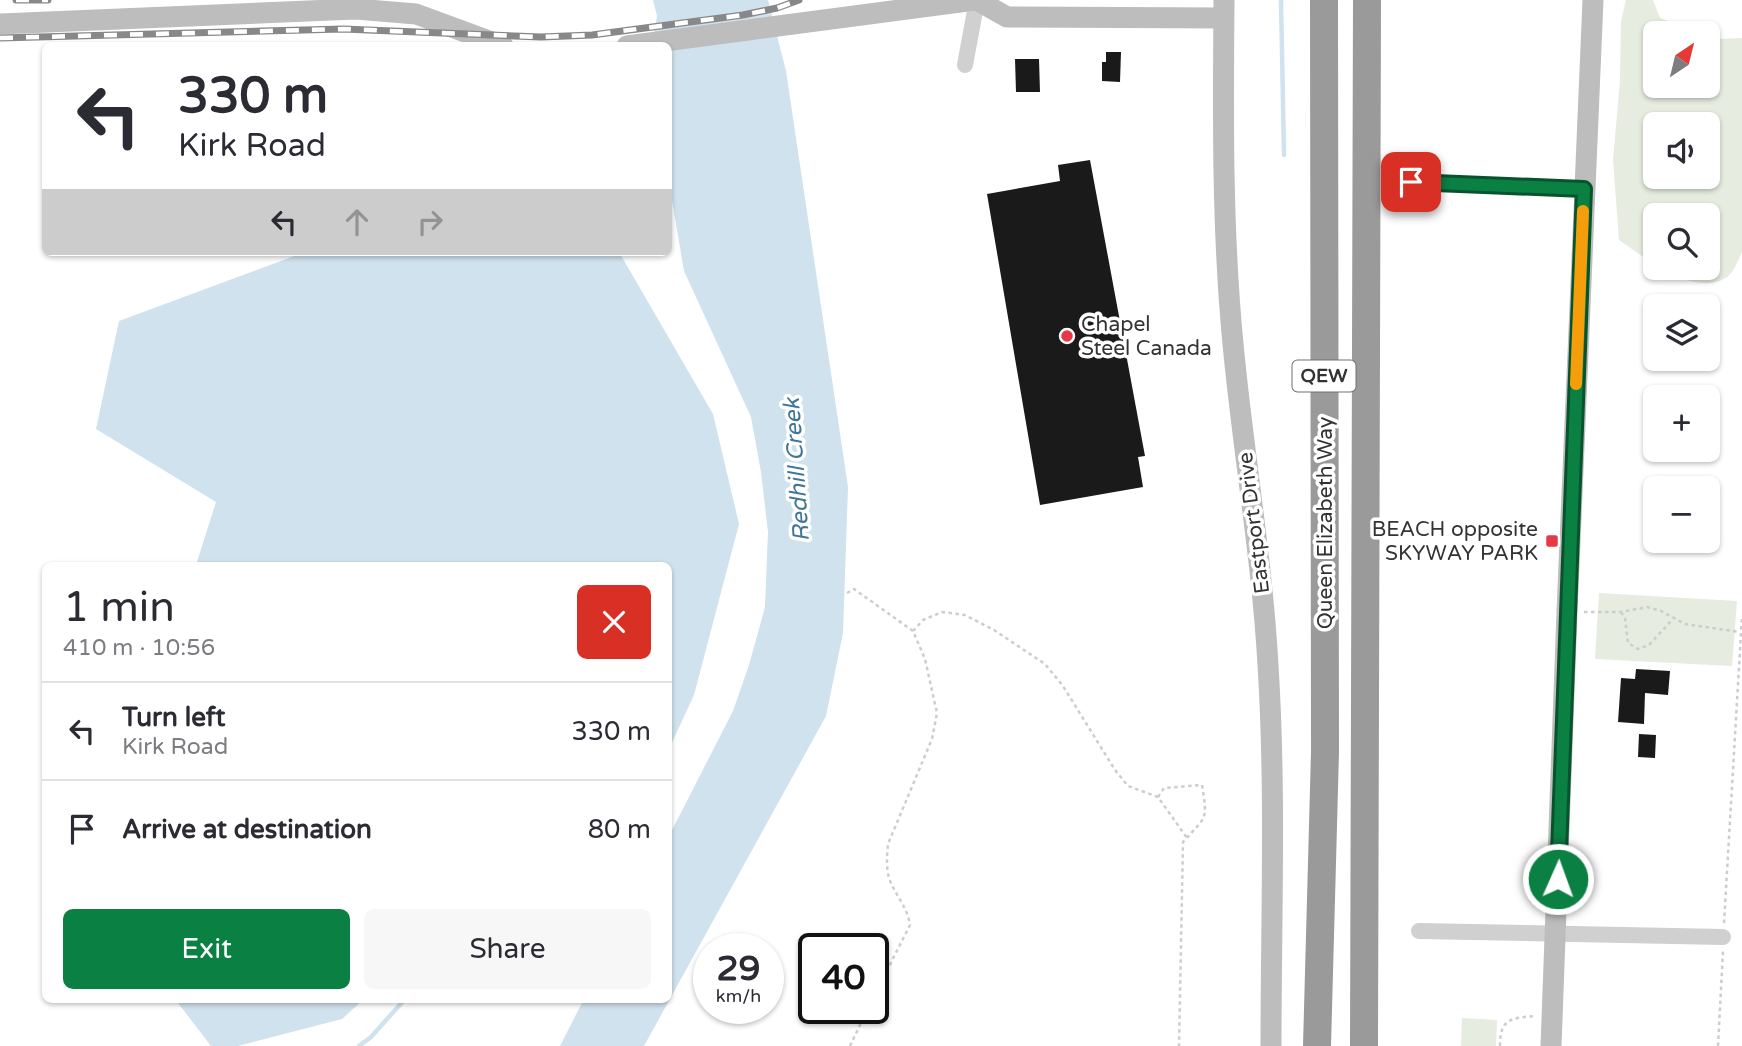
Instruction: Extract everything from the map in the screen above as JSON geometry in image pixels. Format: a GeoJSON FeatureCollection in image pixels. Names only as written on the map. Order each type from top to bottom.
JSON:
{"type":"FeatureCollection","features":[{"type":"Feature","properties":{"kind":"highway","name":"Queen Elizabeth Way"},"geometry":{"type":"LineString","coordinates":[[1317,1046],[1325,752],[1324,0]]}},
{"type":"Feature","properties":{"kind":"highway","name":"Queen Elizabeth Way"},"geometry":{"type":"LineString","coordinates":[[1364,1046],[1367,0]]}},
{"type":"Feature","properties":{"kind":"highway"},"geometry":{"type":"LineString","coordinates":[[1364,1014],[1376,1046]]}},
{"type":"Feature","properties":{"kind":"street"},"geometry":{"type":"LineString","coordinates":[[965,65],[976,0]]}},
{"type":"Feature","properties":{"kind":"street"},"geometry":{"type":"LineString","coordinates":[[653,42],[976,0],[1007,17],[1224,9]]}},
{"type":"Feature","properties":{"kind":"street"},"geometry":{"type":"LineString","coordinates":[[1551,1046],[1593,0]]}},
{"type":"Feature","properties":{"kind":"street"},"geometry":{"type":"LineString","coordinates":[[0,24],[356,9],[416,14],[492,42]]}},
{"type":"Feature","properties":{"kind":"street","name":"Eastport Drive"},"geometry":{"type":"LineString","coordinates":[[1224,9],[1224,201],[1231,330],[1259,557],[1268,665],[1271,766],[1270,1046]]}},
{"type":"Feature","properties":{"kind":"street"},"geometry":{"type":"LineString","coordinates":[[1411,182],[1584,189]]}},
{"type":"Feature","properties":{"kind":"street"},"geometry":{"type":"LineString","coordinates":[[1419,931],[1723,937]]}},
{"type":"Feature","properties":{"kind":"path"},"geometry":{"type":"LineString","coordinates":[[847,593],[854,589],[913,631],[925,659],[937,713],[932,738],[888,844],[890,879],[908,912],[910,925],[889,966]]}},
{"type":"Feature","properties":{"kind":"path"},"geometry":{"type":"LineString","coordinates":[[1567,612],[1621,612],[1647,607],[1697,627],[1741,632]]}},
{"type":"Feature","properties":{"kind":"path"},"geometry":{"type":"LineString","coordinates":[[913,631],[923,620],[942,612],[965,615],[995,630],[1045,664],[1063,686],[1115,769],[1129,786],[1158,797],[1187,838]]}},
{"type":"Feature","properties":{"kind":"path"},"geometry":{"type":"LineString","coordinates":[[1621,612],[1628,643],[1638,649],[1649,645],[1673,619]]}},
{"type":"Feature","properties":{"kind":"path"},"geometry":{"type":"LineString","coordinates":[[1718,1046],[1742,616]]}},
{"type":"Feature","properties":{"kind":"path"},"geometry":{"type":"LineString","coordinates":[[1158,797],[1164,788],[1202,785],[1206,809],[1204,819],[1184,842],[1179,1046]]}},
{"type":"Feature","properties":{"kind":"path"},"geometry":{"type":"LineString","coordinates":[[1500,1046],[1500,1031],[1509,1021],[1553,1014]]}},
{"type":"Feature","properties":{"kind":"path"},"geometry":{"type":"LineString","coordinates":[[850,1046],[860,1024]]}},
{"type":"Feature","properties":{"kind":"shaded area"},"geometry":{"type":"Polygon","coordinates":[[[1626,0],[1653,0],[1660,18],[1668,21],[1643,21],[1643,98],[1720,98],[1720,39],[1742,38],[1742,252],[1732,272],[1725,278],[1717,282],[1707,283],[1686,280],[1720,280],[1720,203],[1643,203],[1643,257],[1619,240],[1613,160],[1620,81],[1621,21],[1626,0]]]}},
{"type":"Feature","properties":{"kind":"shaded area"},"geometry":{"type":"Polygon","coordinates":[[[1599,593],[1737,601],[1732,666],[1595,659],[1599,593]]]}},
{"type":"Feature","properties":{"kind":"shaded area"},"geometry":{"type":"Polygon","coordinates":[[[1462,1018],[1497,1020],[1496,1046],[1461,1046],[1462,1018]]]}},
{"type":"Feature","properties":{"kind":"water","name":"Redhill Creek"},"geometry":{"type":"Polygon","coordinates":[[[653,0],[768,0],[786,71],[848,487],[843,633],[826,716],[706,933],[693,933],[693,957],[672,995],[672,830],[733,711],[749,665],[765,607],[768,532],[751,417],[684,271],[672,201],[672,42],[653,42],[657,16],[653,0]]]}},
{"type":"Feature","properties":{"kind":"water"},"geometry":{"type":"Polygon","coordinates":[[[294,256],[621,256],[713,414],[739,524],[694,695],[672,743],[672,562],[197,562],[216,502],[96,429],[119,321],[294,256]]]}},
{"type":"Feature","properties":{"kind":"water"},"geometry":{"type":"Polygon","coordinates":[[[178,1003],[360,1003],[342,1019],[238,1046],[211,1046],[178,1003]]]}},
{"type":"Feature","properties":{"kind":"water"},"geometry":{"type":"Polygon","coordinates":[[[582,1003],[668,1003],[644,1046],[560,1046],[582,1003]]]}},
{"type":"Feature","properties":{"kind":"building"},"geometry":{"type":"Polygon","coordinates":[[[1106,52],[1121,52],[1120,82],[1102,81],[1102,62],[1106,62],[1106,52]]]}},
{"type":"Feature","properties":{"kind":"building"},"geometry":{"type":"Polygon","coordinates":[[[1015,59],[1039,59],[1040,92],[1016,92],[1015,59]]]}},
{"type":"Feature","properties":{"kind":"building","name":"Chapel Steel Canada"},"geometry":{"type":"Polygon","coordinates":[[[1090,160],[1145,456],[1138,457],[1143,487],[1040,505],[987,194],[1060,181],[1058,165],[1090,160]]]}},
{"type":"Feature","properties":{"kind":"building"},"geometry":{"type":"Polygon","coordinates":[[[1636,669],[1670,671],[1668,695],[1645,693],[1644,724],[1618,722],[1621,678],[1635,679],[1636,669]]]}},
{"type":"Feature","properties":{"kind":"building"},"geometry":{"type":"Polygon","coordinates":[[[1639,734],[1656,735],[1655,758],[1638,757],[1639,734]]]}},
{"type":"Feature","properties":{"kind":"waterway"},"geometry":{"type":"LineString","coordinates":[[1281,0],[1284,155]]}},
{"type":"Feature","properties":{"kind":"waterway"},"geometry":{"type":"LineString","coordinates":[[359,1046],[371,1037],[401,1003]]}},
{"type":"Feature","properties":{"kind":"railway"},"geometry":{"type":"LineString","coordinates":[[16,0],[48,0]]}},
{"type":"Feature","properties":{"kind":"railway"},"geometry":{"type":"LineString","coordinates":[[0,38],[343,29],[541,37],[592,35],[743,15],[799,0]]}},
{"type":"Feature","properties":{"kind":"slow traffic"},"geometry":{"type":"LineString","coordinates":[[1576,384],[1583,211]]}},
{"type":"Feature","properties":{"kind":"place","name":"Chapel Steel Canada"},"geometry":{"type":"Point","coordinates":[1067,336]}},
{"type":"Feature","properties":{"kind":"place","name":"BEACH opposite SKYWAY PARK"},"geometry":{"type":"Point","coordinates":[1552,541]}},
{"type":"Feature","properties":{"kind":"route"},"geometry":{"type":"LineString","coordinates":[[1411,182],[1584,189],[1558,879]]}}]}
